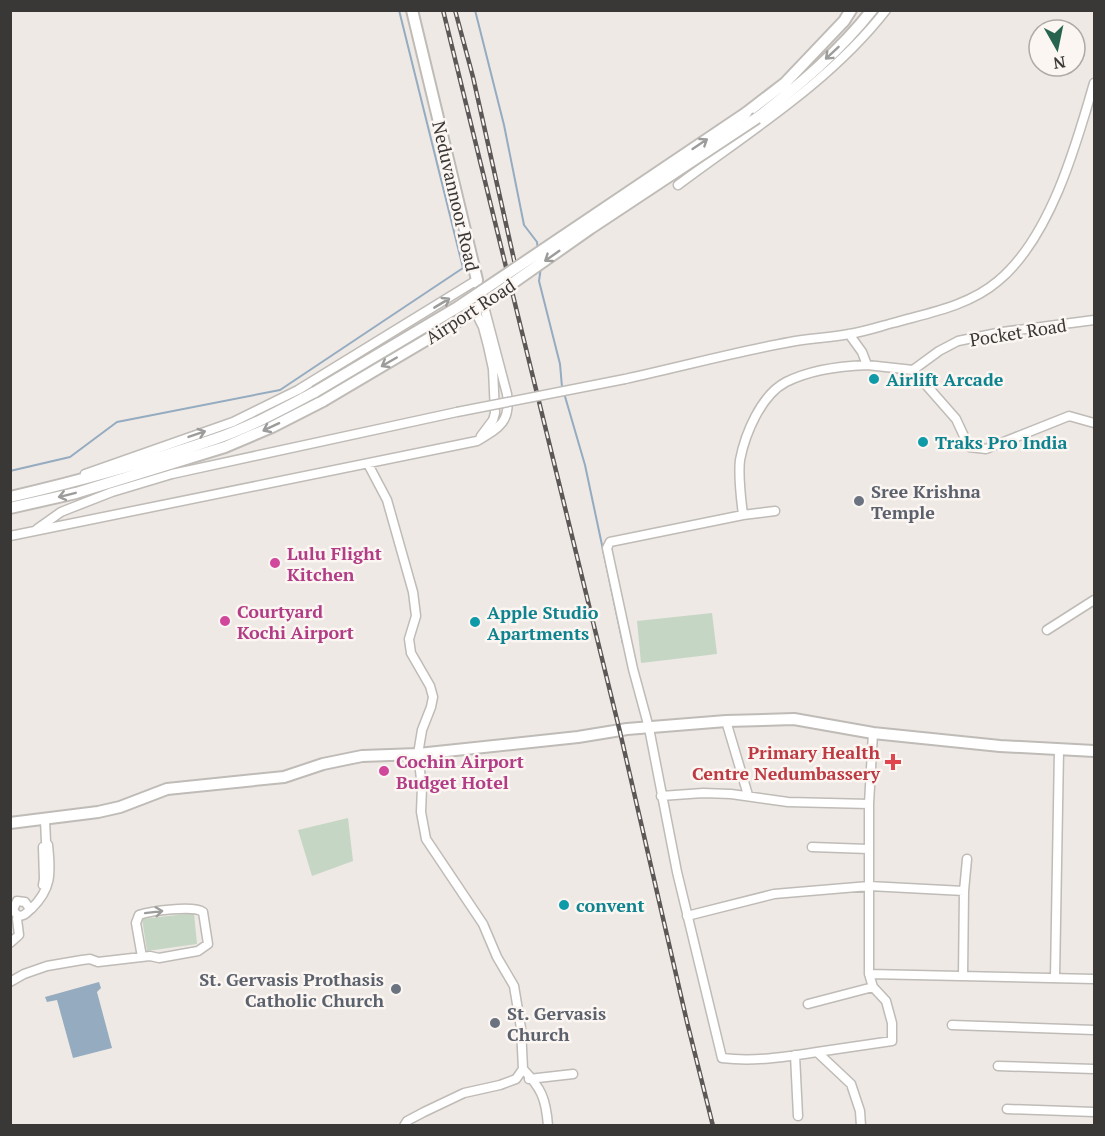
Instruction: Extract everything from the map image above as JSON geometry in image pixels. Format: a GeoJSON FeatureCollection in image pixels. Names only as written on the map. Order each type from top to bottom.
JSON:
{"type":"FeatureCollection","features":[{"type":"Feature","properties":{"kind":"main road","name":"Neduvannoor Road"},"geometry":{"type":"LineString","coordinates":[[412,10],[477,280]]}},
{"type":"Feature","properties":{"kind":"main road","name":"Airport Road"},"geometry":{"type":"LineString","coordinates":[[10,497],[122,467],[216,438],[266,417],[315,392],[458,307],[746,113],[785,83],[851,10]]}},
{"type":"Feature","properties":{"kind":"main road","name":"Airport Road"},"geometry":{"type":"LineString","coordinates":[[10,508],[76,493],[225,447],[272,427],[323,401],[460,320],[591,228],[757,118],[792,91],[860,26],[872,10]]}},
{"type":"Feature","properties":{"kind":"main road"},"geometry":{"type":"LineString","coordinates":[[10,823],[45,820],[120,807],[167,789],[284,777],[323,764],[362,756],[418,754],[726,721],[794,719],[873,733],[1000,746],[1095,751]]}},
{"type":"Feature","properties":{"kind":"street"},"geometry":{"type":"LineString","coordinates":[[678,185],[821,78],[870,31],[886,10]]}},
{"type":"Feature","properties":{"kind":"street"},"geometry":{"type":"LineString","coordinates":[[35,531],[61,512],[112,492],[172,474],[790,342],[849,334],[940,310],[975,296],[998,281],[1017,261],[1050,210],[1082,127],[1095,83]]}},
{"type":"Feature","properties":{"kind":"street"},"geometry":{"type":"LineString","coordinates":[[43,489],[233,422],[298,390],[477,280]]}},
{"type":"Feature","properties":{"kind":"street","name":"Neduvannoor Road"},"geometry":{"type":"LineString","coordinates":[[477,280],[496,368],[507,394],[509,411],[507,417],[491,433],[477,441]]}},
{"type":"Feature","properties":{"kind":"street"},"geometry":{"type":"LineString","coordinates":[[10,536],[477,441],[493,420],[495,413],[496,368],[483,327],[465,289]]}},
{"type":"Feature","properties":{"kind":"street","name":"Pocket Road"},"geometry":{"type":"LineString","coordinates":[[913,370],[939,351],[958,341],[1002,332],[1095,320]]}},
{"type":"Feature","properties":{"kind":"street"},"geometry":{"type":"LineString","coordinates":[[849,334],[862,352],[867,365]]}},
{"type":"Feature","properties":{"kind":"street"},"geometry":{"type":"LineString","coordinates":[[742,515],[740,461],[749,429],[763,403],[784,383],[808,374],[842,366],[867,365],[913,370],[956,419],[969,447],[986,449],[1069,416],[1095,423]]}},
{"type":"Feature","properties":{"kind":"street"},"geometry":{"type":"LineString","coordinates":[[368,464],[387,500],[415,602],[416,616],[409,647],[430,686],[433,697],[422,730],[418,754],[422,787],[421,812],[426,839],[483,924],[496,957],[514,986],[521,1028],[523,1069],[516,1078]]}},
{"type":"Feature","properties":{"kind":"street"},"geometry":{"type":"LineString","coordinates":[[775,511],[742,515],[610,542],[606,548],[633,669],[649,728],[687,916],[722,1058],[742,1061],[891,1041],[892,1023],[886,1001],[873,987],[869,974],[868,849],[873,733]]}},
{"type":"Feature","properties":{"kind":"street"},"geometry":{"type":"LineString","coordinates":[[1047,630],[1095,600]]}},
{"type":"Feature","properties":{"kind":"street"},"geometry":{"type":"LineString","coordinates":[[726,721],[748,795]]}},
{"type":"Feature","properties":{"kind":"street"},"geometry":{"type":"LineString","coordinates":[[1055,978],[1059,750]]}},
{"type":"Feature","properties":{"kind":"street"},"geometry":{"type":"LineString","coordinates":[[661,796],[703,793],[748,795],[788,802],[869,804]]}},
{"type":"Feature","properties":{"kind":"street"},"geometry":{"type":"LineString","coordinates":[[18,916],[24,915],[39,902],[50,879],[45,820]]}},
{"type":"Feature","properties":{"kind":"street"},"geometry":{"type":"LineString","coordinates":[[812,847],[868,849]]}},
{"type":"Feature","properties":{"kind":"street"},"geometry":{"type":"LineString","coordinates":[[963,976],[964,891],[967,859]]}},
{"type":"Feature","properties":{"kind":"street"},"geometry":{"type":"LineString","coordinates":[[687,916],[774,894],[869,886],[964,891]]}},
{"type":"Feature","properties":{"kind":"street"},"geometry":{"type":"LineString","coordinates":[[10,943],[19,935],[18,916],[13,910],[17,901],[25,902],[30,909]]}},
{"type":"Feature","properties":{"kind":"street"},"geometry":{"type":"LineString","coordinates":[[10,982],[24,974],[48,966],[81,960],[90,959],[98,962],[142,957],[159,958],[198,951],[208,945],[203,912],[196,908],[139,915],[136,923],[142,957]]}},
{"type":"Feature","properties":{"kind":"street"},"geometry":{"type":"LineString","coordinates":[[869,974],[1095,979]]}},
{"type":"Feature","properties":{"kind":"street"},"geometry":{"type":"LineString","coordinates":[[808,1004],[873,987]]}},
{"type":"Feature","properties":{"kind":"street"},"geometry":{"type":"LineString","coordinates":[[952,1025],[1095,1029]]}},
{"type":"Feature","properties":{"kind":"street"},"geometry":{"type":"LineString","coordinates":[[817,1052],[851,1084],[860,1111],[861,1125]]}},
{"type":"Feature","properties":{"kind":"street"},"geometry":{"type":"LineString","coordinates":[[795,1055],[798,1116]]}},
{"type":"Feature","properties":{"kind":"street"},"geometry":{"type":"LineString","coordinates":[[998,1066],[1095,1069]]}},
{"type":"Feature","properties":{"kind":"street"},"geometry":{"type":"LineString","coordinates":[[523,1069],[539,1085],[548,1125]]}},
{"type":"Feature","properties":{"kind":"street"},"geometry":{"type":"LineString","coordinates":[[404,1125],[424,1112],[465,1093],[500,1085],[516,1078],[533,1079],[573,1074]]}},
{"type":"Feature","properties":{"kind":"street"},"geometry":{"type":"LineString","coordinates":[[1007,1109],[1095,1112]]}},
{"type":"Feature","properties":{"kind":"green space"},"geometry":{"type":"Polygon","coordinates":[[[712,613],[717,654],[641,663],[637,621],[712,613]]]}},
{"type":"Feature","properties":{"kind":"green space"},"geometry":{"type":"Polygon","coordinates":[[[348,818],[353,861],[312,876],[298,830],[348,818]]]}},
{"type":"Feature","properties":{"kind":"green space"},"geometry":{"type":"Polygon","coordinates":[[[194,913],[197,944],[147,951],[142,919],[194,913]]]}},
{"type":"Feature","properties":{"kind":"water"},"geometry":{"type":"Polygon","coordinates":[[[99,982],[101,988],[97,992],[112,1048],[73,1058],[57,1000],[47,1002],[45,997],[99,982]]]}},
{"type":"Feature","properties":{"kind":"waterway"},"geometry":{"type":"LineString","coordinates":[[10,471],[70,457],[117,422],[280,390],[463,268],[399,10]]}},
{"type":"Feature","properties":{"kind":"waterway"},"geometry":{"type":"LineString","coordinates":[[475,10],[504,125],[524,225],[537,242],[538,250]]}},
{"type":"Feature","properties":{"kind":"waterway"},"geometry":{"type":"LineString","coordinates":[[541,267],[539,281],[560,364],[562,387]]}},
{"type":"Feature","properties":{"kind":"waterway"},"geometry":{"type":"LineString","coordinates":[[564,393],[585,465],[623,644]]}},
{"type":"Feature","properties":{"kind":"railway"},"geometry":{"type":"LineString","coordinates":[[443,10],[620,732],[713,1126]]}},
{"type":"Feature","properties":{"kind":"railway"},"geometry":{"type":"LineString","coordinates":[[455,10],[473,77],[519,282]]}},
{"type":"Feature","properties":{"kind":"place","name":"Airlift Arcade"},"geometry":{"type":"Point","coordinates":[874,379]}},
{"type":"Feature","properties":{"kind":"place","name":"Traks Pro India"},"geometry":{"type":"Point","coordinates":[923,442]}},
{"type":"Feature","properties":{"kind":"place","name":"Sree Krishna Temple"},"geometry":{"type":"Point","coordinates":[859,501]}},
{"type":"Feature","properties":{"kind":"place","name":"Lulu Flight Kitchen"},"geometry":{"type":"Point","coordinates":[275,563]}},
{"type":"Feature","properties":{"kind":"place","name":"Courtyard Kochi Airport"},"geometry":{"type":"Point","coordinates":[225,621]}},
{"type":"Feature","properties":{"kind":"place","name":"Apple Studio Apartments"},"geometry":{"type":"Point","coordinates":[475,622]}},
{"type":"Feature","properties":{"kind":"place","name":"Primary Health Centre Nedumbassery"},"geometry":{"type":"Point","coordinates":[893,762]}},
{"type":"Feature","properties":{"kind":"place","name":"Cochin Airport Budget Hotel"},"geometry":{"type":"Point","coordinates":[384,771]}},
{"type":"Feature","properties":{"kind":"place","name":"convent"},"geometry":{"type":"Point","coordinates":[564,905]}},
{"type":"Feature","properties":{"kind":"place","name":"St. Gervasis Prothasis Catholic Church"},"geometry":{"type":"Point","coordinates":[396,989]}},
{"type":"Feature","properties":{"kind":"place","name":"St. Gervasis Church"},"geometry":{"type":"Point","coordinates":[495,1023]}}]}
